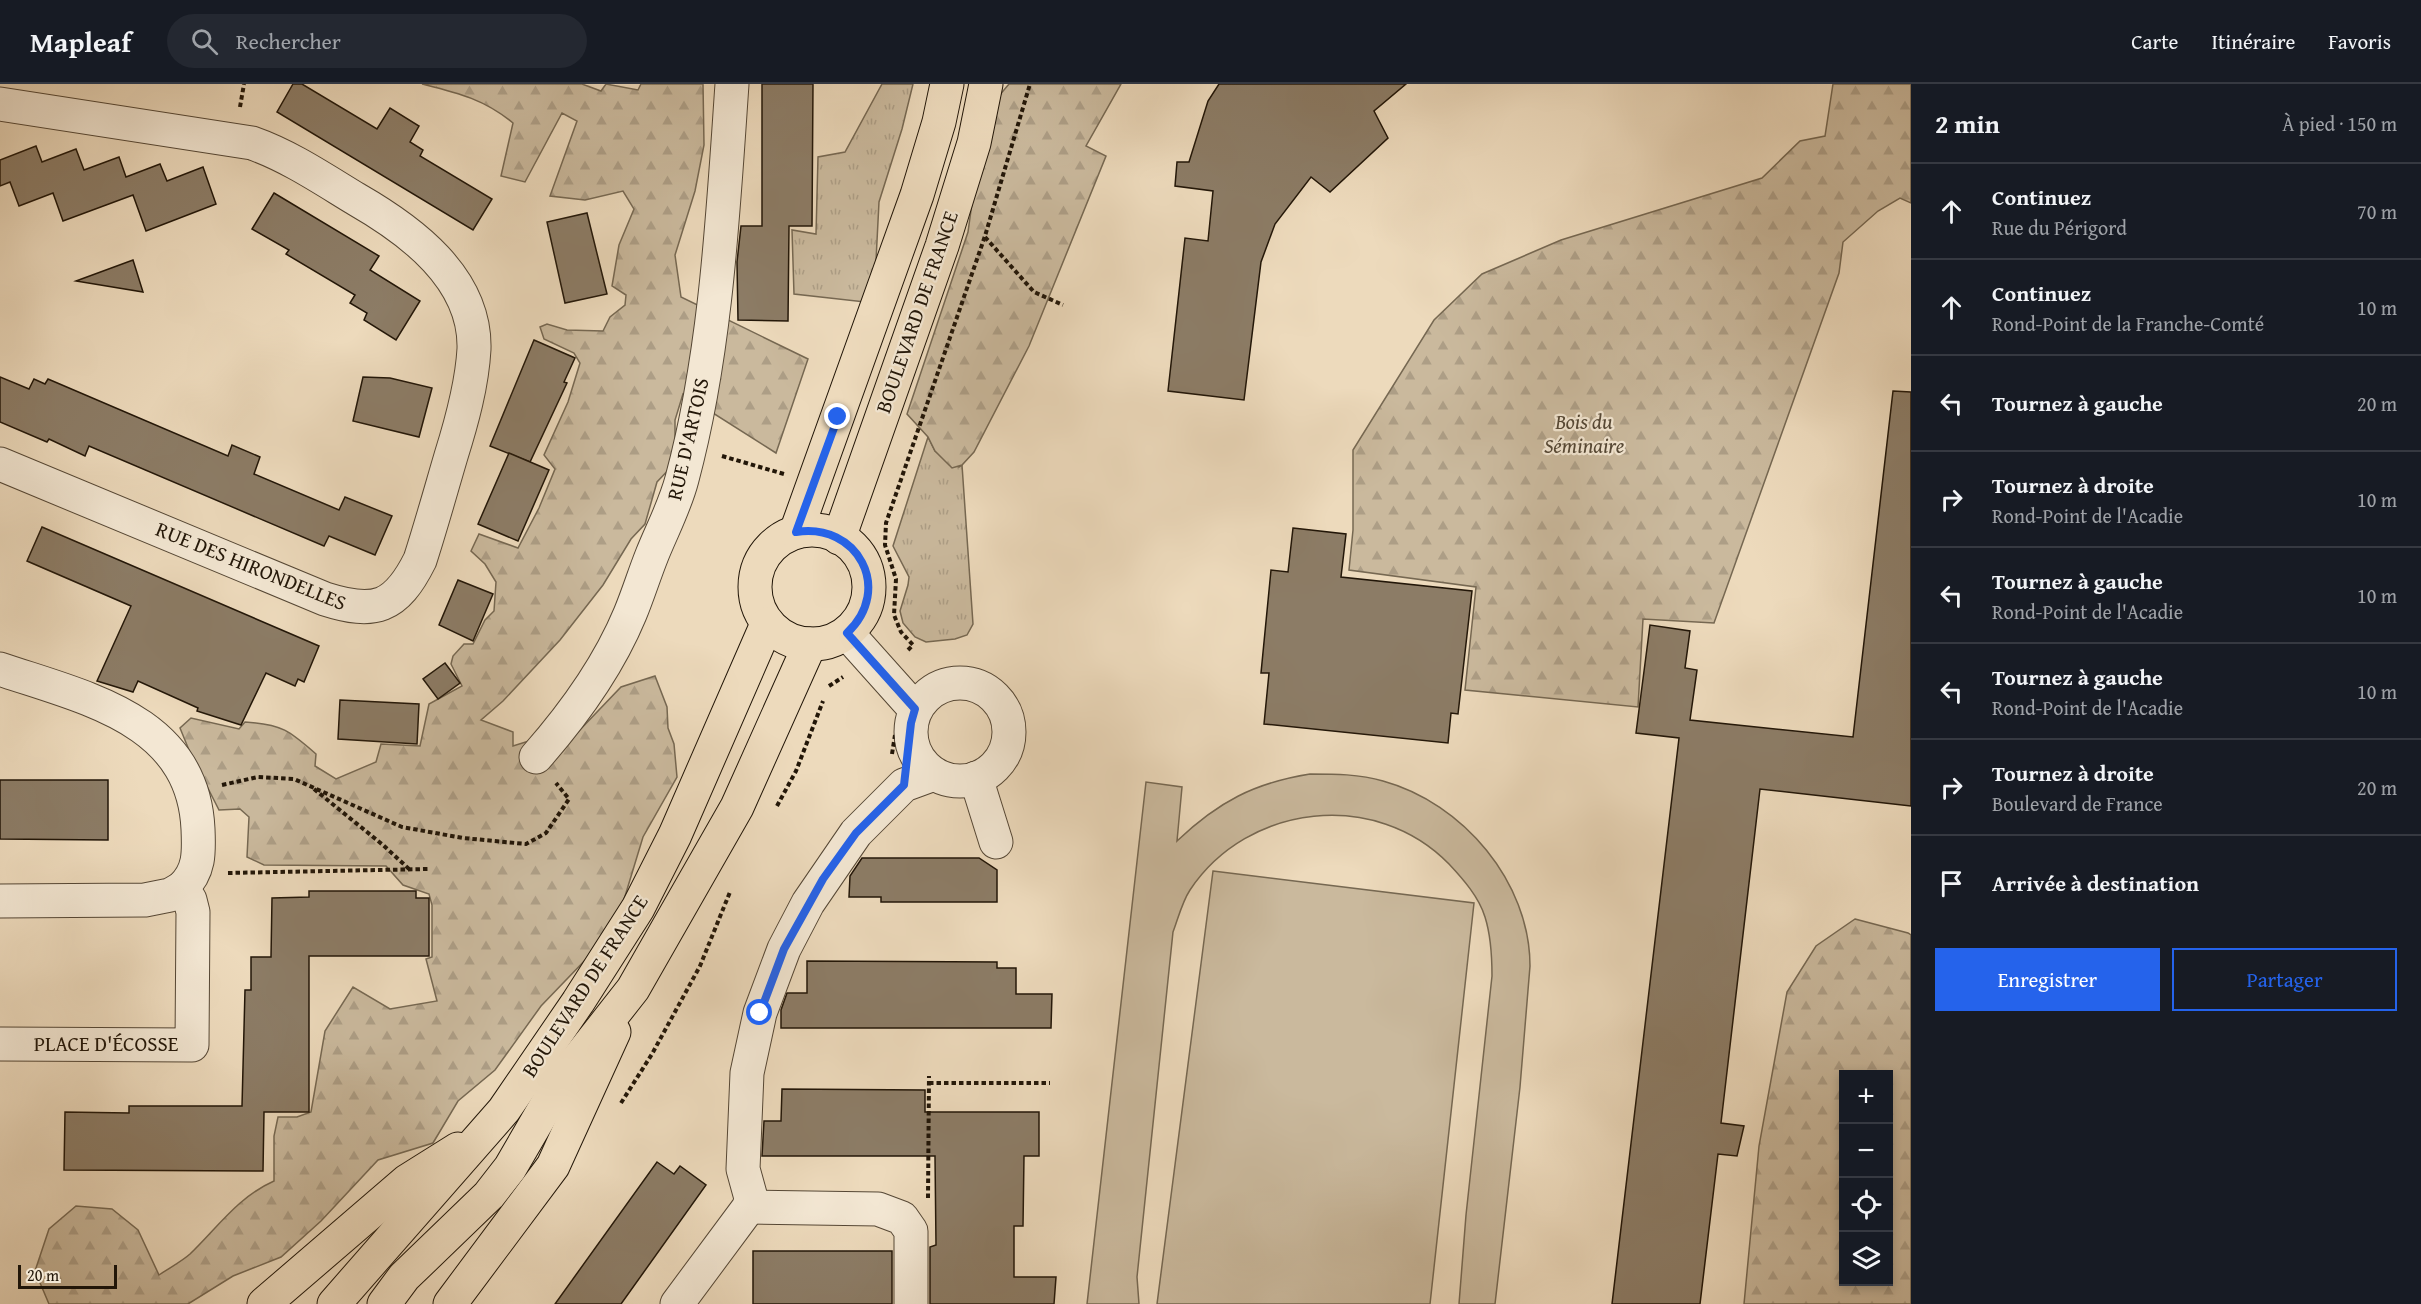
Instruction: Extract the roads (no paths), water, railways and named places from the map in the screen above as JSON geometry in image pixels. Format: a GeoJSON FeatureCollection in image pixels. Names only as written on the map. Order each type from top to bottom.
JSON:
{"type":"FeatureCollection","features":[{"type":"Feature","properties":{"kind":"main road","name":"BOULEVARD DE FRANCE"},"geometry":{"type":"LineString","coordinates":[[796,532],[917,195],[939,122],[947,84]]}},
{"type":"Feature","properties":{"kind":"main road","name":"BOULEVARD DE FRANCE"},"geometry":{"type":"LineString","coordinates":[[838,538],[942,246],[974,143],[986,84]]}},
{"type":"Feature","properties":{"kind":"main road"},"geometry":{"type":"LineString","coordinates":[[820,531],[838,538],[856,551],[864,566],[869,583],[867,601],[854,625],[832,641],[810,644],[788,639],[767,624],[756,602],[754,591],[757,572],[765,554],[778,541],[796,532],[820,531]]}},
{"type":"Feature","properties":{"kind":"main road","name":"BOULEVARD DE FRANCE"},"geometry":{"type":"LineString","coordinates":[[334,1304],[504,1110],[638,908],[697,788],[767,624]]}},
{"type":"Feature","properties":{"kind":"main road","name":"BOULEVARD DE FRANCE"},"geometry":{"type":"LineString","coordinates":[[384,1304],[404,1277],[489,1195],[510,1168],[560,1082],[633,989],[737,807],[810,644]]}},
{"type":"Feature","properties":{"kind":"main road"},"geometry":{"type":"LineString","coordinates":[[450,1304],[553,1166],[633,989]]}},
{"type":"Feature","properties":{"kind":"main road"},"geometry":{"type":"LineString","coordinates":[[264,1304],[407,1181],[443,1157],[480,1137]]}},
{"type":"Feature","properties":{"kind":"street","name":"RUE D'ARTOIS"},"geometry":{"type":"LineString","coordinates":[[536,758],[588,692],[604,666],[630,616],[682,480],[706,362],[726,173],[732,84]]}},
{"type":"Feature","properties":{"kind":"street","name":"RUE DES HIRONDELLES"},"geometry":{"type":"LineString","coordinates":[[0,104],[252,143],[283,156],[384,215],[422,243],[449,276],[461,296],[473,333],[474,349],[470,384],[460,425],[420,560],[411,578],[402,589],[380,605],[366,608],[348,606],[325,599],[0,464]]}},
{"type":"Feature","properties":{"kind":"street"},"geometry":{"type":"LineString","coordinates":[[854,625],[919,713],[919,780]]}},
{"type":"Feature","properties":{"kind":"street"},"geometry":{"type":"LineString","coordinates":[[0,669],[92,700],[122,713],[159,739],[172,752],[189,780],[198,815],[197,866],[188,881],[171,895],[145,900],[0,901]]}},
{"type":"Feature","properties":{"kind":"street"},"geometry":{"type":"LineString","coordinates":[[677,1304],[748,1207],[751,1198],[743,1170],[746,1085],[754,1041],[767,992],[794,927],[823,879],[856,833],[919,780],[976,778],[989,772],[999,762],[1006,748],[1009,734],[1008,719],[1002,705],[992,694],[974,684],[952,683],[919,713]]}},
{"type":"Feature","properties":{"kind":"street"},"geometry":{"type":"LineString","coordinates":[[976,778],[996,842]]}},
{"type":"Feature","properties":{"kind":"street","name":"PLACE D'ÉCOSSE"},"geometry":{"type":"LineString","coordinates":[[0,1044],[192,1044],[193,912],[188,881]]}},
{"type":"Feature","properties":{"kind":"street"},"geometry":{"type":"LineString","coordinates":[[748,1207],[878,1209],[902,1218],[911,1231],[911,1304]]}},
{"type":"Feature","properties":{"kind":"park label","name":"Bois du Séminaire"},"geometry":{"type":"Point","coordinates":[1584,434]}}]}
